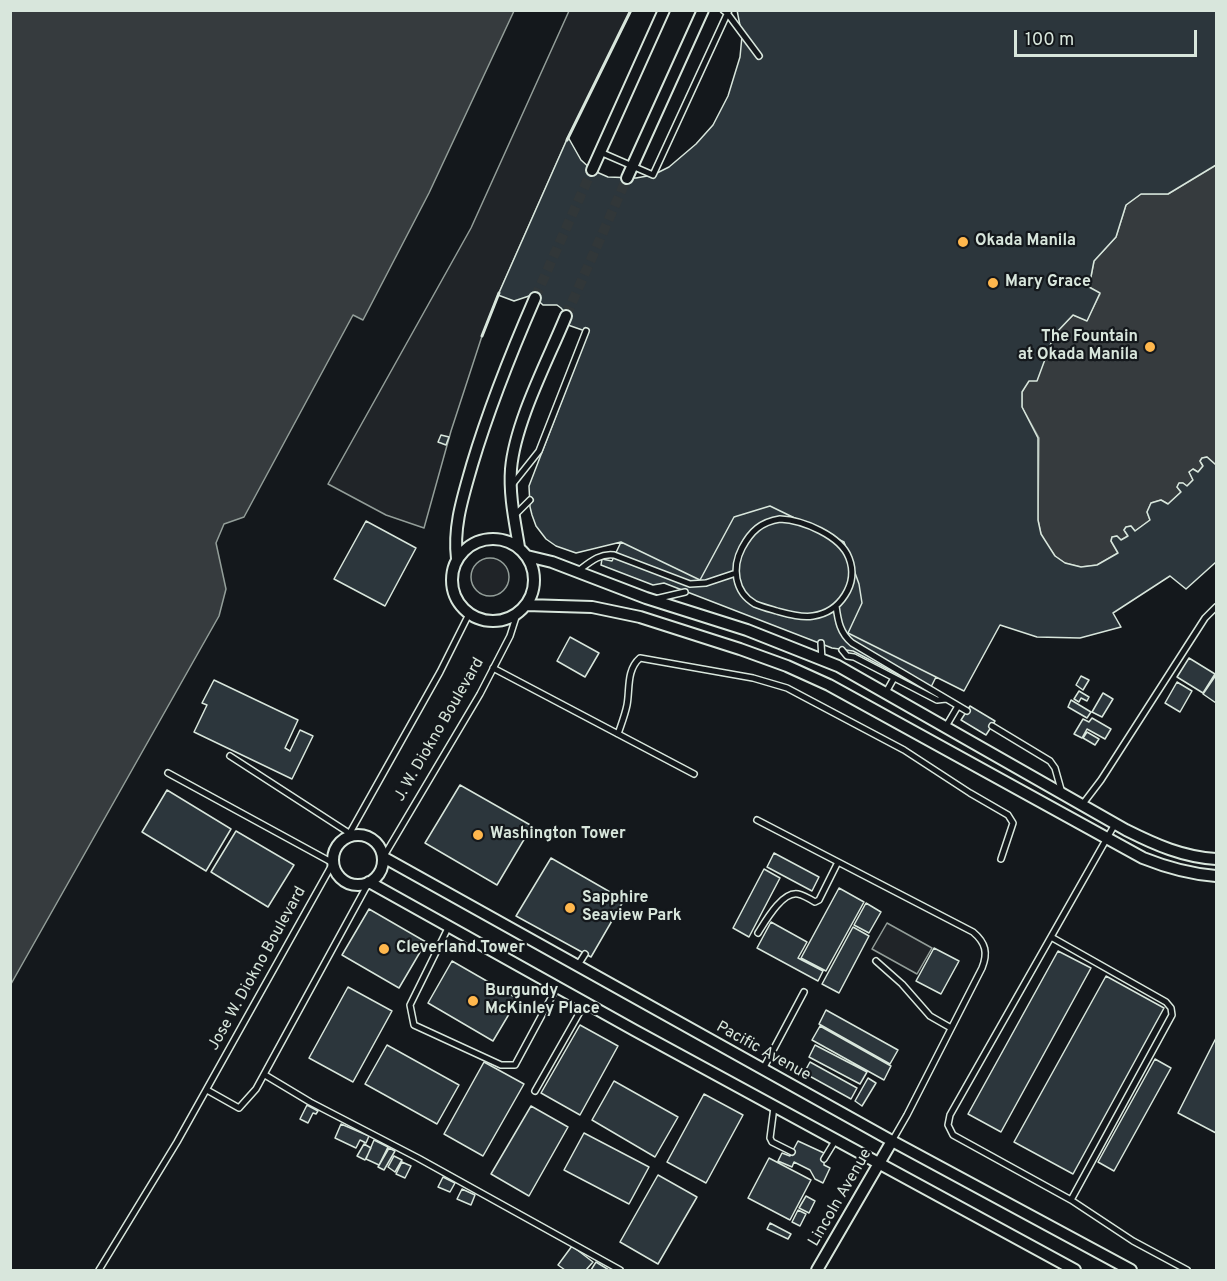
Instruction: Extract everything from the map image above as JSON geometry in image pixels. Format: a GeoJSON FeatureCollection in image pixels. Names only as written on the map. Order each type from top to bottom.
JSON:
{"type":"FeatureCollection","features":[{"type":"Feature","properties":{"kind":"street"},"geometry":{"type":"LineString","coordinates":[[592,170],[664,10]]}},
{"type":"Feature","properties":{"kind":"street"},"geometry":{"type":"LineString","coordinates":[[627,178],[703,10]]}},
{"type":"Feature","properties":{"kind":"street"},"geometry":{"type":"LineString","coordinates":[[457,559],[456,526],[472,464],[498,385],[535,298]]}},
{"type":"Feature","properties":{"kind":"street"},"geometry":{"type":"LineString","coordinates":[[566,316],[524,419],[512,463],[511,486],[514,516],[523,552],[532,565],[534,586],[526,605],[517,614],[498,621],[478,619],[469,614],[458,603],[452,588],[452,572],[457,559],[467,547],[481,540],[489,538],[505,540],[523,552],[652,599],[747,630],[838,666],[1063,795],[1160,847],[1195,858],[1216,859]]}},
{"type":"Feature","properties":{"kind":"street"},"geometry":{"type":"LineString","coordinates":[[526,605],[608,609],[668,625],[787,666],[829,685],[1143,858],[1167,868],[1191,874],[1216,876]]}},
{"type":"Feature","properties":{"kind":"street"},"geometry":{"type":"LineString","coordinates":[[348,835],[362,835],[370,838],[376,843],[383,857],[378,874],[369,882],[354,884],[340,877],[333,862],[336,848],[348,835]]}},
{"type":"Feature","properties":{"kind":"street","name":"Pacific Avenue"},"geometry":{"type":"LineString","coordinates":[[383,857],[892,1141],[1131,1270]]}},
{"type":"Feature","properties":{"kind":"street"},"geometry":{"type":"LineString","coordinates":[[369,882],[835,1141],[1075,1270]]}},
{"type":"Feature","properties":{"kind":"street","name":"Lincoln Avenue"},"geometry":{"type":"LineString","coordinates":[[817,1270],[892,1141]]}},
{"type":"Feature","properties":{"kind":"lane"},"geometry":{"type":"LineString","coordinates":[[600,152],[652,175],[726,12],[759,56]]}},
{"type":"Feature","properties":{"kind":"lane"},"geometry":{"type":"LineString","coordinates":[[511,486],[539,451],[586,335]]}},
{"type":"Feature","properties":{"kind":"lane"},"geometry":{"type":"LineString","coordinates":[[514,516],[530,500]]}},
{"type":"Feature","properties":{"kind":"lane"},"geometry":{"type":"LineString","coordinates":[[788,520],[798,522],[835,539],[847,554],[852,570],[850,586],[836,606],[823,613],[802,616],[762,606],[748,598],[741,590],[735,573],[740,552],[753,531],[771,521],[788,520]]}},
{"type":"Feature","properties":{"kind":"lane"},"geometry":{"type":"LineString","coordinates":[[577,571],[599,556],[608,554],[690,584],[706,584],[735,573]]}},
{"type":"Feature","properties":{"kind":"lane"},"geometry":{"type":"LineString","coordinates":[[652,599],[686,592]]}},
{"type":"Feature","properties":{"kind":"lane"},"geometry":{"type":"LineString","coordinates":[[836,606],[839,627],[845,638],[967,711]]}},
{"type":"Feature","properties":{"kind":"lane"},"geometry":{"type":"LineString","coordinates":[[1082,805],[1101,780],[1199,627],[1216,607]]}},
{"type":"Feature","properties":{"kind":"lane","name":"J. W. Diokno Boulevard"},"geometry":{"type":"LineString","coordinates":[[348,835],[440,672],[469,614]]}},
{"type":"Feature","properties":{"kind":"lane","name":"J. W. Diokno Boulevard"},"geometry":{"type":"LineString","coordinates":[[383,857],[480,694],[510,636],[517,614]]}},
{"type":"Feature","properties":{"kind":"lane"},"geometry":{"type":"LineString","coordinates":[[821,643],[822,660]]}},
{"type":"Feature","properties":{"kind":"lane"},"geometry":{"type":"LineString","coordinates":[[842,650],[847,656],[854,657],[937,700],[946,699]]}},
{"type":"Feature","properties":{"kind":"lane"},"geometry":{"type":"LineString","coordinates":[[618,734],[627,705],[632,669],[640,658],[726,672],[787,688],[904,750],[1008,815],[1013,823],[1001,859]]}},
{"type":"Feature","properties":{"kind":"lane"},"geometry":{"type":"LineString","coordinates":[[493,668],[694,774]]}},
{"type":"Feature","properties":{"kind":"lane"},"geometry":{"type":"LineString","coordinates":[[885,694],[894,678]]}},
{"type":"Feature","properties":{"kind":"lane"},"geometry":{"type":"LineString","coordinates":[[944,728],[958,706]]}},
{"type":"Feature","properties":{"kind":"lane"},"geometry":{"type":"LineString","coordinates":[[992,726],[1050,760],[1055,768],[1063,795]]}},
{"type":"Feature","properties":{"kind":"lane"},"geometry":{"type":"LineString","coordinates":[[230,756],[348,835]]}},
{"type":"Feature","properties":{"kind":"lane"},"geometry":{"type":"LineString","coordinates":[[168,773],[333,862]]}},
{"type":"Feature","properties":{"kind":"lane"},"geometry":{"type":"LineString","coordinates":[[757,820],[973,932],[984,944],[986,959],[982,968],[892,1141]]}},
{"type":"Feature","properties":{"kind":"lane"},"geometry":{"type":"LineString","coordinates":[[1115,824],[950,1115],[948,1125],[953,1135],[1071,1200],[1133,1241],[1187,1270]]}},
{"type":"Feature","properties":{"kind":"lane","name":"Jose W. Diokno Boulevard"},"geometry":{"type":"LineString","coordinates":[[99,1270],[207,1090],[333,862]]}},
{"type":"Feature","properties":{"kind":"lane"},"geometry":{"type":"LineString","coordinates":[[758,933],[772,910],[787,897],[797,894],[815,902],[819,900],[838,862]]}},
{"type":"Feature","properties":{"kind":"lane"},"geometry":{"type":"LineString","coordinates":[[207,1090],[238,1108],[256,1089],[369,882]]}},
{"type":"Feature","properties":{"kind":"lane"},"geometry":{"type":"LineString","coordinates":[[449,926],[410,1005],[414,1025],[501,1065],[514,1065],[557,987]]}},
{"type":"Feature","properties":{"kind":"lane"},"geometry":{"type":"LineString","coordinates":[[1051,937],[1166,1002],[1171,1008],[1172,1015],[1071,1200]]}},
{"type":"Feature","properties":{"kind":"lane"},"geometry":{"type":"LineString","coordinates":[[578,967],[585,954]]}},
{"type":"Feature","properties":{"kind":"lane"},"geometry":{"type":"LineString","coordinates":[[876,961],[902,984],[930,1016],[951,1028]]}},
{"type":"Feature","properties":{"kind":"lane"},"geometry":{"type":"LineString","coordinates":[[763,1069],[804,992]]}},
{"type":"Feature","properties":{"kind":"lane"},"geometry":{"type":"LineString","coordinates":[[535,1091],[585,1003]]}},
{"type":"Feature","properties":{"kind":"lane"},"geometry":{"type":"LineString","coordinates":[[265,1075],[310,1102],[418,1158],[620,1270]]}},
{"type":"Feature","properties":{"kind":"lane"},"geometry":{"type":"LineString","coordinates":[[774,1107],[770,1138],[772,1142],[792,1152]]}},
{"type":"Feature","properties":{"kind":"lane"},"geometry":{"type":"LineString","coordinates":[[824,1159],[835,1141]]}},
{"type":"Feature","properties":{"kind":"shaded area"},"geometry":{"type":"Polygon","coordinates":[[[11,10],[514,11],[429,193],[363,320],[353,315],[244,517],[224,524],[216,543],[226,589],[219,616],[11,984],[11,10]]]}},
{"type":"Feature","properties":{"kind":"shaded area"},"geometry":{"type":"Polygon","coordinates":[[[569,11],[631,11],[568,137],[498,295],[451,431],[424,528],[386,515],[328,484],[471,228],[569,11]]]}},
{"type":"Feature","properties":{"kind":"shaded area"},"geometry":{"type":"Polygon","coordinates":[[[1216,165],[1216,465],[1207,457],[1202,458],[1200,461],[1203,466],[1198,472],[1193,469],[1189,472],[1193,480],[1187,486],[1179,483],[1177,487],[1181,492],[1168,504],[1161,500],[1151,503],[1147,512],[1150,520],[1135,531],[1131,526],[1126,527],[1124,530],[1128,536],[1121,540],[1117,536],[1112,537],[1111,541],[1118,553],[1097,565],[1081,567],[1065,563],[1055,556],[1041,534],[1038,520],[1039,438],[1022,407],[1022,392],[1054,335],[1073,315],[1087,320],[1100,294],[1089,287],[1094,261],[1116,237],[1126,205],[1141,194],[1168,194],[1216,165]]]}},
{"type":"Feature","properties":{"kind":"shaded area"},"geometry":{"type":"Polygon","coordinates":[[[490,558],[503,564],[509,577],[503,590],[490,596],[477,590],[471,577],[477,564],[490,558]]]}},
{"type":"Feature","properties":{"kind":"shaded area"},"geometry":{"type":"Polygon","coordinates":[[[887,923],[932,948],[917,974],[872,949],[887,923]]]}},
{"type":"Feature","properties":{"kind":"building","name":"Okada Manila"},"geometry":{"type":"Polygon","coordinates":[[[737,10],[1216,10],[1216,165],[1168,194],[1141,194],[1126,205],[1116,237],[1094,261],[1089,287],[1100,293],[1087,321],[1073,315],[1054,335],[1037,381],[1029,381],[1022,392],[1022,407],[1038,438],[1038,520],[1041,534],[1055,556],[1065,563],[1081,567],[1097,565],[1118,553],[1111,541],[1112,537],[1117,536],[1121,540],[1128,536],[1124,530],[1126,527],[1131,526],[1135,531],[1150,520],[1147,512],[1151,503],[1161,500],[1168,504],[1181,492],[1177,487],[1179,483],[1187,486],[1193,480],[1189,472],[1193,469],[1198,472],[1203,466],[1200,461],[1202,458],[1207,457],[1216,465],[1216,562],[1186,589],[1170,576],[1113,613],[1121,627],[1080,638],[1037,637],[1000,625],[964,691],[848,633],[862,603],[859,584],[844,542],[770,506],[734,517],[700,580],[621,542],[576,553],[556,546],[546,539],[536,526],[532,515],[529,486],[588,332],[568,325],[566,314],[557,305],[543,305],[532,295],[514,301],[498,295],[568,137],[581,160],[592,170],[608,177],[636,178],[653,175],[669,167],[696,144],[713,125],[728,96],[740,57],[742,36],[737,10]]]}},
{"type":"Feature","properties":{"kind":"building"},"geometry":{"type":"Polygon","coordinates":[[[441,435],[449,437],[446,445],[438,442],[441,435]]]}},
{"type":"Feature","properties":{"kind":"building"},"geometry":{"type":"Polygon","coordinates":[[[770,506],[844,542],[859,584],[862,603],[848,633],[936,677],[929,691],[853,651],[832,648],[664,583],[653,585],[601,565],[602,559],[612,561],[621,542],[700,580],[734,517],[770,506]]]}},
{"type":"Feature","properties":{"kind":"building"},"geometry":{"type":"Polygon","coordinates":[[[366,521],[416,548],[385,606],[334,579],[366,521]]]}},
{"type":"Feature","properties":{"kind":"building"},"geometry":{"type":"Polygon","coordinates":[[[570,637],[599,653],[585,677],[557,661],[570,637]]]}},
{"type":"Feature","properties":{"kind":"building"},"geometry":{"type":"Polygon","coordinates":[[[1189,658],[1215,674],[1203,693],[1177,677],[1189,658]]]}},
{"type":"Feature","properties":{"kind":"building"},"geometry":{"type":"Polygon","coordinates":[[[1216,675],[1216,703],[1203,694],[1216,675]]]}},
{"type":"Feature","properties":{"kind":"building"},"geometry":{"type":"Polygon","coordinates":[[[1081,676],[1089,680],[1083,690],[1076,685],[1081,676]]]}},
{"type":"Feature","properties":{"kind":"building"},"geometry":{"type":"Polygon","coordinates":[[[214,680],[298,720],[285,748],[290,751],[300,730],[313,736],[292,779],[194,732],[207,705],[202,703],[214,680]]]}},
{"type":"Feature","properties":{"kind":"building"},"geometry":{"type":"Polygon","coordinates":[[[1177,682],[1192,691],[1180,712],[1165,703],[1177,682]]]}},
{"type":"Feature","properties":{"kind":"building"},"geometry":{"type":"Polygon","coordinates":[[[1079,691],[1089,697],[1087,701],[1081,698],[1079,702],[1074,699],[1079,691]]]}},
{"type":"Feature","properties":{"kind":"building"},"geometry":{"type":"Polygon","coordinates":[[[1103,693],[1113,699],[1102,717],[1092,712],[1103,693]]]}},
{"type":"Feature","properties":{"kind":"building"},"geometry":{"type":"Polygon","coordinates":[[[1071,700],[1091,712],[1087,718],[1068,707],[1071,700]]]}},
{"type":"Feature","properties":{"kind":"building"},"geometry":{"type":"Polygon","coordinates":[[[970,706],[995,721],[986,735],[961,720],[970,706]]]}},
{"type":"Feature","properties":{"kind":"building"},"geometry":{"type":"Polygon","coordinates":[[[1092,718],[1111,729],[1105,739],[1087,729],[1082,738],[1074,734],[1083,719],[1089,722],[1092,718]]]}},
{"type":"Feature","properties":{"kind":"building"},"geometry":{"type":"Polygon","coordinates":[[[1087,732],[1099,739],[1095,745],[1083,738],[1087,732]]]}},
{"type":"Feature","properties":{"kind":"building","name":"Washington Tower"},"geometry":{"type":"Polygon","coordinates":[[[460,785],[532,826],[497,885],[425,843],[460,785]]]}},
{"type":"Feature","properties":{"kind":"building"},"geometry":{"type":"Polygon","coordinates":[[[167,790],[231,829],[206,871],[142,832],[167,790]]]}},
{"type":"Feature","properties":{"kind":"building"},"geometry":{"type":"Polygon","coordinates":[[[236,831],[294,865],[268,907],[211,872],[236,831]]]}},
{"type":"Feature","properties":{"kind":"building"},"geometry":{"type":"Polygon","coordinates":[[[774,853],[819,877],[812,891],[767,867],[774,853]]]}},
{"type":"Feature","properties":{"kind":"building","name":"Sapphire Seaview Park"},"geometry":{"type":"Polygon","coordinates":[[[551,858],[624,900],[591,957],[516,916],[551,858]]]}},
{"type":"Feature","properties":{"kind":"building"},"geometry":{"type":"Polygon","coordinates":[[[764,869],[780,878],[749,937],[733,928],[764,869]]]}},
{"type":"Feature","properties":{"kind":"building"},"geometry":{"type":"Polygon","coordinates":[[[839,888],[864,902],[826,971],[801,958],[839,888]]]}},
{"type":"Feature","properties":{"kind":"building"},"geometry":{"type":"Polygon","coordinates":[[[866,903],[881,912],[869,933],[854,925],[866,903]]]}},
{"type":"Feature","properties":{"kind":"building","name":"Cleverland Tower"},"geometry":{"type":"Polygon","coordinates":[[[369,909],[426,942],[399,988],[342,955],[369,909]]]}},
{"type":"Feature","properties":{"kind":"building"},"geometry":{"type":"Polygon","coordinates":[[[771,922],[807,942],[798,958],[823,971],[818,981],[757,948],[771,922]]]}},
{"type":"Feature","properties":{"kind":"building"},"geometry":{"type":"Polygon","coordinates":[[[853,927],[869,936],[839,993],[822,984],[853,927]]]}},
{"type":"Feature","properties":{"kind":"building"},"geometry":{"type":"Polygon","coordinates":[[[934,948],[959,961],[941,994],[916,981],[934,948]]]}},
{"type":"Feature","properties":{"kind":"building"},"geometry":{"type":"Polygon","coordinates":[[[1058,951],[1091,968],[1001,1132],[968,1114],[1058,951]]]}},
{"type":"Feature","properties":{"kind":"building","name":"Burgundy McKinley Place"},"geometry":{"type":"Polygon","coordinates":[[[452,961],[518,999],[493,1041],[428,1003],[452,961]]]}},
{"type":"Feature","properties":{"kind":"building"},"geometry":{"type":"Polygon","coordinates":[[[1106,976],[1164,1008],[1073,1174],[1014,1142],[1106,976]]]}},
{"type":"Feature","properties":{"kind":"building"},"geometry":{"type":"Polygon","coordinates":[[[348,987],[392,1011],[353,1082],[309,1058],[348,987]]]}},
{"type":"Feature","properties":{"kind":"building"},"geometry":{"type":"Polygon","coordinates":[[[826,1010],[898,1050],[890,1064],[819,1024],[826,1010]]]}},
{"type":"Feature","properties":{"kind":"building"},"geometry":{"type":"Polygon","coordinates":[[[580,1025],[618,1046],[580,1115],[541,1093],[580,1025]]]}},
{"type":"Feature","properties":{"kind":"building"},"geometry":{"type":"Polygon","coordinates":[[[820,1026],[891,1066],[884,1080],[812,1040],[820,1026]]]}},
{"type":"Feature","properties":{"kind":"building"},"geometry":{"type":"Polygon","coordinates":[[[1216,1038],[1216,1133],[1178,1113],[1216,1038]]]}},
{"type":"Feature","properties":{"kind":"building"},"geometry":{"type":"Polygon","coordinates":[[[387,1045],[459,1085],[437,1124],[365,1084],[387,1045]]]}},
{"type":"Feature","properties":{"kind":"building"},"geometry":{"type":"Polygon","coordinates":[[[815,1045],[867,1072],[860,1084],[809,1057],[815,1045]]]}},
{"type":"Feature","properties":{"kind":"building"},"geometry":{"type":"Polygon","coordinates":[[[1155,1059],[1171,1068],[1114,1171],[1098,1162],[1155,1059]]]}},
{"type":"Feature","properties":{"kind":"building"},"geometry":{"type":"Polygon","coordinates":[[[484,1062],[524,1084],[483,1156],[444,1134],[484,1062]]]}},
{"type":"Feature","properties":{"kind":"building"},"geometry":{"type":"Polygon","coordinates":[[[810,1062],[857,1088],[851,1099],[804,1073],[810,1062]]]}},
{"type":"Feature","properties":{"kind":"building"},"geometry":{"type":"Polygon","coordinates":[[[868,1078],[876,1083],[862,1106],[855,1101],[868,1078]]]}},
{"type":"Feature","properties":{"kind":"building"},"geometry":{"type":"Polygon","coordinates":[[[614,1081],[678,1117],[655,1157],[592,1120],[614,1081]]]}},
{"type":"Feature","properties":{"kind":"building"},"geometry":{"type":"Polygon","coordinates":[[[704,1094],[743,1115],[706,1183],[667,1162],[704,1094]]]}},
{"type":"Feature","properties":{"kind":"building"},"geometry":{"type":"Polygon","coordinates":[[[307,1105],[318,1111],[316,1114],[313,1113],[308,1123],[300,1119],[307,1105]]]}},
{"type":"Feature","properties":{"kind":"building"},"geometry":{"type":"Polygon","coordinates":[[[531,1106],[568,1127],[529,1196],[491,1174],[531,1106]]]}},
{"type":"Feature","properties":{"kind":"building"},"geometry":{"type":"Polygon","coordinates":[[[341,1124],[369,1136],[366,1143],[360,1140],[356,1148],[335,1138],[341,1124]]]}},
{"type":"Feature","properties":{"kind":"building"},"geometry":{"type":"Polygon","coordinates":[[[584,1133],[649,1167],[629,1204],[564,1170],[584,1133]]]}},
{"type":"Feature","properties":{"kind":"building"},"geometry":{"type":"Polygon","coordinates":[[[374,1140],[388,1147],[379,1165],[366,1159],[374,1140]]]}},
{"type":"Feature","properties":{"kind":"building"},"geometry":{"type":"Polygon","coordinates":[[[798,1141],[824,1153],[824,1165],[830,1168],[823,1183],[815,1179],[810,1170],[794,1162],[792,1167],[778,1161],[782,1153],[790,1156],[798,1141]]]}},
{"type":"Feature","properties":{"kind":"building"},"geometry":{"type":"Polygon","coordinates":[[[364,1144],[371,1148],[365,1160],[357,1156],[364,1144]]]}},
{"type":"Feature","properties":{"kind":"building"},"geometry":{"type":"Polygon","coordinates":[[[389,1148],[395,1151],[384,1170],[378,1167],[389,1148]]]}},
{"type":"Feature","properties":{"kind":"building"},"geometry":{"type":"Polygon","coordinates":[[[394,1156],[402,1160],[395,1172],[388,1167],[394,1156]]]}},
{"type":"Feature","properties":{"kind":"building"},"geometry":{"type":"Polygon","coordinates":[[[769,1158],[811,1180],[790,1220],[748,1198],[769,1158]]]}},
{"type":"Feature","properties":{"kind":"building"},"geometry":{"type":"Polygon","coordinates":[[[402,1162],[411,1166],[405,1178],[396,1174],[402,1162]]]}},
{"type":"Feature","properties":{"kind":"building"},"geometry":{"type":"Polygon","coordinates":[[[658,1175],[697,1197],[658,1264],[620,1242],[658,1175]]]}},
{"type":"Feature","properties":{"kind":"building"},"geometry":{"type":"Polygon","coordinates":[[[443,1177],[455,1183],[450,1192],[438,1187],[443,1177]]]}},
{"type":"Feature","properties":{"kind":"building"},"geometry":{"type":"Polygon","coordinates":[[[462,1189],[475,1195],[471,1205],[457,1199],[462,1189]]]}},
{"type":"Feature","properties":{"kind":"building"},"geometry":{"type":"Polygon","coordinates":[[[806,1196],[815,1201],[809,1213],[799,1208],[806,1196]]]}},
{"type":"Feature","properties":{"kind":"building"},"geometry":{"type":"Polygon","coordinates":[[[798,1210],[806,1214],[800,1226],[792,1222],[798,1210]]]}},
{"type":"Feature","properties":{"kind":"building"},"geometry":{"type":"Polygon","coordinates":[[[770,1223],[791,1234],[788,1239],[767,1229],[770,1223]]]}},
{"type":"Feature","properties":{"kind":"building"},"geometry":{"type":"Polygon","coordinates":[[[572,1246],[593,1262],[586,1270],[565,1270],[558,1265],[572,1246]]]}},
{"type":"Feature","properties":{"kind":"building"},"geometry":{"type":"Polygon","coordinates":[[[596,1262],[609,1270],[591,1270],[596,1262]]]}},
{"type":"Feature","properties":{"kind":"tunnel"},"geometry":{"type":"LineString","coordinates":[[535,298],[592,170]]}},
{"type":"Feature","properties":{"kind":"tunnel"},"geometry":{"type":"LineString","coordinates":[[566,316],[627,178]]}},
{"type":"Feature","properties":{"kind":"wall"},"geometry":{"type":"LineString","coordinates":[[567,140],[631,10]]}},
{"type":"Feature","properties":{"kind":"wall"},"geometry":{"type":"LineString","coordinates":[[482,336],[499,293]]}},
{"type":"Feature","properties":{"kind":"place","name":"Okada Manila"},"geometry":{"type":"Point","coordinates":[963,242]}},
{"type":"Feature","properties":{"kind":"place","name":"Mary Grace"},"geometry":{"type":"Point","coordinates":[993,283]}},
{"type":"Feature","properties":{"kind":"place","name":"The Fountain at Okada Manila"},"geometry":{"type":"Point","coordinates":[1150,347]}},
{"type":"Feature","properties":{"kind":"place","name":"Washington Tower"},"geometry":{"type":"Point","coordinates":[478,835]}},
{"type":"Feature","properties":{"kind":"place","name":"Sapphire Seaview Park"},"geometry":{"type":"Point","coordinates":[570,908]}},
{"type":"Feature","properties":{"kind":"place","name":"Cleverland Tower"},"geometry":{"type":"Point","coordinates":[384,949]}},
{"type":"Feature","properties":{"kind":"place","name":"Burgundy McKinley Place"},"geometry":{"type":"Point","coordinates":[473,1001]}}]}
